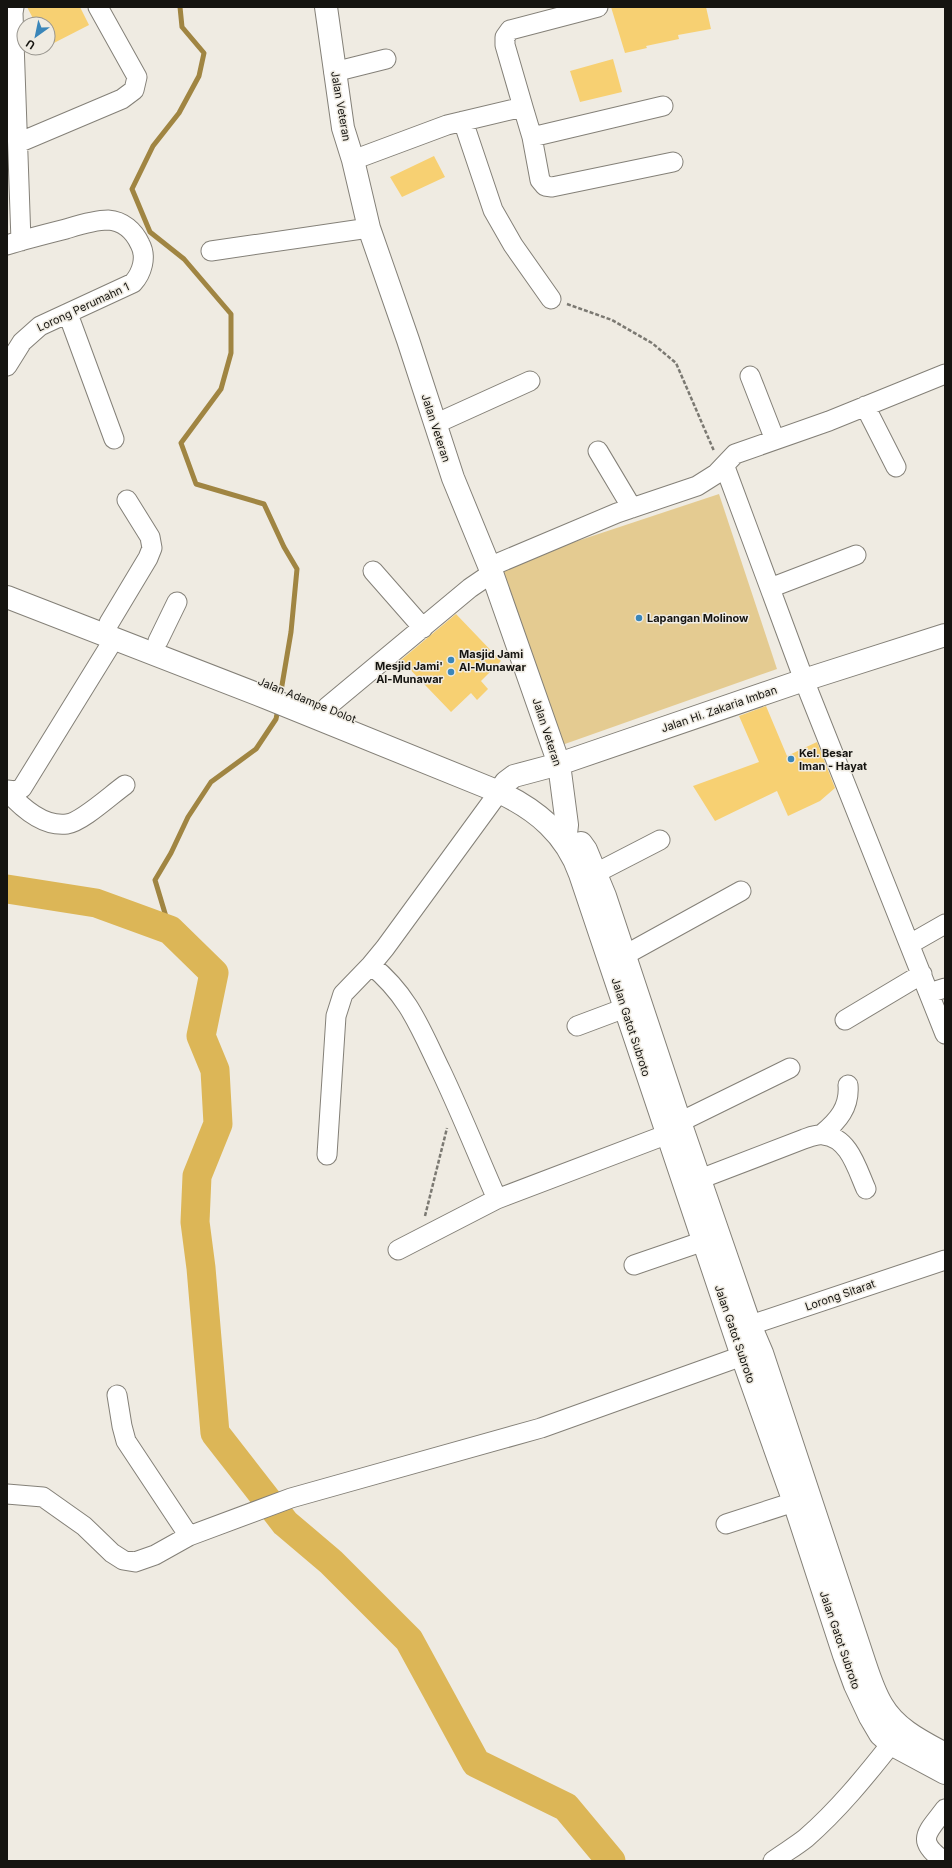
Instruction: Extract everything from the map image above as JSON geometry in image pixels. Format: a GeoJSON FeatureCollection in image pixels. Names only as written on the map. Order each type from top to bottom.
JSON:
{"type":"FeatureCollection","features":[{"type":"Feature","properties":{"kind":"main road","name":"Jalan Veteran"},"geometry":{"type":"LineString","coordinates":[[326,7],[343,128],[353,160],[369,228],[453,478],[490,570],[559,764],[573,844]]}},
{"type":"Feature","properties":{"kind":"main road","name":"Jalan Adampe Dolot"},"geometry":{"type":"LineString","coordinates":[[8,595],[112,631],[297,702],[503,787]]}},
{"type":"Feature","properties":{"kind":"main road","name":"Jalan Adampe Dolot"},"geometry":{"type":"LineString","coordinates":[[112,631],[158,642],[270,692]]}},
{"type":"Feature","properties":{"kind":"main road","name":"Jalan Hi. Zakaria Imban"},"geometry":{"type":"LineString","coordinates":[[503,787],[514,776],[559,764],[804,680],[945,635]]}},
{"type":"Feature","properties":{"kind":"main road","name":"Jalan Adampe Dolot"},"geometry":{"type":"LineString","coordinates":[[297,702],[327,707],[503,787],[513,798],[549,824],[573,844]]}},
{"type":"Feature","properties":{"kind":"main road","name":"Jalan Gatot Subroto"},"geometry":{"type":"LineString","coordinates":[[573,844],[596,873],[625,1008],[674,1128],[700,1179],[742,1328],[742,1356],[794,1502],[854,1658],[881,1704],[893,1721],[911,1736],[945,1754]]}},
{"type":"Feature","properties":{"kind":"main road","name":"Jalan Gatot Subroto"},"geometry":{"type":"LineString","coordinates":[[573,844],[609,935],[624,955],[674,1128],[704,1241],[742,1328],[765,1361],[854,1658],[870,1717],[880,1734],[885,1752],[945,1773]]}},
{"type":"Feature","properties":{"kind":"street"},"geometry":{"type":"LineString","coordinates":[[14,7],[18,143],[14,243]]}},
{"type":"Feature","properties":{"kind":"street"},"geometry":{"type":"LineString","coordinates":[[18,143],[122,99],[134,90],[137,77],[98,7]]}},
{"type":"Feature","properties":{"kind":"street"},"geometry":{"type":"LineString","coordinates":[[598,7],[510,30],[505,37],[505,45],[532,137],[540,180],[545,186],[552,187],[673,162]]}},
{"type":"Feature","properties":{"kind":"street"},"geometry":{"type":"LineString","coordinates":[[334,72],[386,59]]}},
{"type":"Feature","properties":{"kind":"street"},"geometry":{"type":"LineString","coordinates":[[532,137],[663,106]]}},
{"type":"Feature","properties":{"kind":"street"},"geometry":{"type":"LineString","coordinates":[[353,160],[447,125],[523,107]]}},
{"type":"Feature","properties":{"kind":"street"},"geometry":{"type":"LineString","coordinates":[[463,121],[493,210],[513,245],[551,299]]}},
{"type":"Feature","properties":{"kind":"street","name":"Lorong Perumahn 1"},"geometry":{"type":"LineString","coordinates":[[7,366],[22,342],[30,333],[40,326],[133,284],[140,275],[142,265],[141,246],[136,236],[129,228],[118,222],[107,220],[87,223],[14,243]]}},
{"type":"Feature","properties":{"kind":"street"},"geometry":{"type":"LineString","coordinates":[[211,251],[369,228]]}},
{"type":"Feature","properties":{"kind":"street"},"geometry":{"type":"LineString","coordinates":[[68,314],[114,438]]}},
{"type":"Feature","properties":{"kind":"street"},"geometry":{"type":"LineString","coordinates":[[327,707],[423,628],[490,570],[632,508],[697,486],[707,481],[725,466],[735,454],[865,406],[945,374]]}},
{"type":"Feature","properties":{"kind":"street"},"geometry":{"type":"LineString","coordinates":[[750,376],[775,440]]}},
{"type":"Feature","properties":{"kind":"street"},"geometry":{"type":"LineString","coordinates":[[435,424],[530,381]]}},
{"type":"Feature","properties":{"kind":"street"},"geometry":{"type":"LineString","coordinates":[[865,406],[896,467]]}},
{"type":"Feature","properties":{"kind":"street"},"geometry":{"type":"LineString","coordinates":[[598,451],[632,508]]}},
{"type":"Feature","properties":{"kind":"street"},"geometry":{"type":"LineString","coordinates":[[725,466],[804,680],[922,974],[937,991],[945,1034]]}},
{"type":"Feature","properties":{"kind":"street"},"geometry":{"type":"LineString","coordinates":[[7,791],[16,791],[22,788],[112,631],[148,558],[152,548],[150,537],[127,500]]}},
{"type":"Feature","properties":{"kind":"street"},"geometry":{"type":"LineString","coordinates":[[770,588],[856,556]]}},
{"type":"Feature","properties":{"kind":"street"},"geometry":{"type":"LineString","coordinates":[[373,571],[423,628]]}},
{"type":"Feature","properties":{"kind":"street"},"geometry":{"type":"LineString","coordinates":[[158,642],[177,602]]}},
{"type":"Feature","properties":{"kind":"street"},"geometry":{"type":"LineString","coordinates":[[7,791],[19,805],[32,814],[50,823],[67,824],[80,819],[125,785]]}},
{"type":"Feature","properties":{"kind":"street"},"geometry":{"type":"LineString","coordinates":[[327,1155],[337,1007],[343,994],[371,965],[503,787]]}},
{"type":"Feature","properties":{"kind":"street"},"geometry":{"type":"LineString","coordinates":[[596,873],[660,840]]}},
{"type":"Feature","properties":{"kind":"street"},"geometry":{"type":"LineString","coordinates":[[624,955],[741,892]]}},
{"type":"Feature","properties":{"kind":"street"},"geometry":{"type":"LineString","coordinates":[[910,944],[945,924]]}},
{"type":"Feature","properties":{"kind":"street"},"geometry":{"type":"LineString","coordinates":[[371,965],[392,985],[412,1012],[454,1099],[497,1199]]}},
{"type":"Feature","properties":{"kind":"street"},"geometry":{"type":"LineString","coordinates":[[845,1020],[922,974]]}},
{"type":"Feature","properties":{"kind":"street"},"geometry":{"type":"LineString","coordinates":[[577,1026],[625,1008]]}},
{"type":"Feature","properties":{"kind":"street"},"geometry":{"type":"LineString","coordinates":[[398,1250],[497,1199],[674,1128],[790,1068]]}},
{"type":"Feature","properties":{"kind":"street"},"geometry":{"type":"LineString","coordinates":[[700,1179],[804,1139],[822,1134],[836,1123],[844,1110],[849,1096],[848,1085]]}},
{"type":"Feature","properties":{"kind":"street"},"geometry":{"type":"LineString","coordinates":[[822,1134],[835,1137],[845,1145],[866,1189]]}},
{"type":"Feature","properties":{"kind":"street"},"geometry":{"type":"LineString","coordinates":[[634,1265],[704,1241]]}},
{"type":"Feature","properties":{"kind":"street","name":"Lorong Sitarat"},"geometry":{"type":"LineString","coordinates":[[742,1328],[945,1260]]}},
{"type":"Feature","properties":{"kind":"street"},"geometry":{"type":"LineString","coordinates":[[7,1494],[43,1497],[84,1526],[112,1553],[123,1560],[135,1562],[155,1555],[189,1536],[291,1498],[390,1469],[541,1428],[742,1356]]}},
{"type":"Feature","properties":{"kind":"street"},"geometry":{"type":"LineString","coordinates":[[117,1395],[126,1441],[189,1536]]}},
{"type":"Feature","properties":{"kind":"street"},"geometry":{"type":"LineString","coordinates":[[726,1524],[794,1502]]}},
{"type":"Feature","properties":{"kind":"street"},"geometry":{"type":"LineString","coordinates":[[773,1861],[805,1839],[854,1790],[885,1752]]}},
{"type":"Feature","properties":{"kind":"street"},"geometry":{"type":"LineString","coordinates":[[944,1861],[927,1845],[925,1839],[927,1833],[945,1809]]}},
{"type":"Feature","properties":{"kind":"path"},"geometry":{"type":"LineString","coordinates":[[551,299],[612,320],[652,343],[676,363],[714,451]]}},
{"type":"Feature","properties":{"kind":"path"},"geometry":{"type":"LineString","coordinates":[[419,1240],[454,1099]]}},
{"type":"Feature","properties":{"kind":"shaded area","name":"Lapangan Molinow"},"geometry":{"type":"Polygon","coordinates":[[[719,494],[777,669],[562,745],[499,567],[719,494]]]}},
{"type":"Feature","properties":{"kind":"building"},"geometry":{"type":"Polygon","coordinates":[[[27,7],[80,7],[89,25],[56,42],[56,16],[32,16],[27,7]]]}},
{"type":"Feature","properties":{"kind":"building"},"geometry":{"type":"Polygon","coordinates":[[[611,7],[706,7],[711,29],[678,35],[679,39],[646,46],[647,48],[625,53],[611,7]]]}},
{"type":"Feature","properties":{"kind":"building"},"geometry":{"type":"Polygon","coordinates":[[[613,59],[622,92],[580,102],[570,71],[613,59]]]}},
{"type":"Feature","properties":{"kind":"building"},"geometry":{"type":"Polygon","coordinates":[[[434,156],[445,177],[402,197],[390,177],[434,156]]]}},
{"type":"Feature","properties":{"kind":"building","name":"Masjid Jami Al-Munawar"},"geometry":{"type":"Polygon","coordinates":[[[456,614],[501,661],[481,681],[488,689],[477,700],[471,693],[451,712],[401,660],[456,614]]]}},
{"type":"Feature","properties":{"kind":"building","name":"Kel. Besar Iman - Hayat"},"geometry":{"type":"Polygon","coordinates":[[[766,706],[787,756],[817,742],[835,788],[820,801],[788,816],[777,791],[715,821],[693,786],[759,762],[739,716],[766,706]]]}},
{"type":"Feature","properties":{"kind":"waterway"},"geometry":{"type":"LineString","coordinates":[[180,7],[182,27],[204,53],[199,76],[179,113],[153,146],[132,189],[150,232],[184,259],[231,314],[231,353],[221,389],[181,443],[196,484],[264,504],[284,547],[297,569],[291,632],[280,697]]}},
{"type":"Feature","properties":{"kind":"waterway"},"geometry":{"type":"LineString","coordinates":[[170,930],[155,880],[171,853],[188,817],[211,782],[256,749],[276,719],[278,709]]}},
{"type":"Feature","properties":{"kind":"waterway"},"geometry":{"type":"LineString","coordinates":[[7,889],[96,903],[170,930],[214,973],[201,1036],[215,1070],[218,1124],[197,1176],[195,1222],[201,1268],[215,1433],[285,1523],[331,1562],[409,1640],[476,1763],[566,1807],[611,1861]]}},
{"type":"Feature","properties":{"kind":"place","name":"Lapangan Molinow"},"geometry":{"type":"Point","coordinates":[639,618]}},
{"type":"Feature","properties":{"kind":"place","name":"Masjid Jami Al-Munawar"},"geometry":{"type":"Point","coordinates":[451,660]}},
{"type":"Feature","properties":{"kind":"place","name":"Mesjid Jami' Al-Munawar"},"geometry":{"type":"Point","coordinates":[451,672]}},
{"type":"Feature","properties":{"kind":"place","name":"Kel. Besar Iman - Hayat"},"geometry":{"type":"Point","coordinates":[791,759]}}]}
